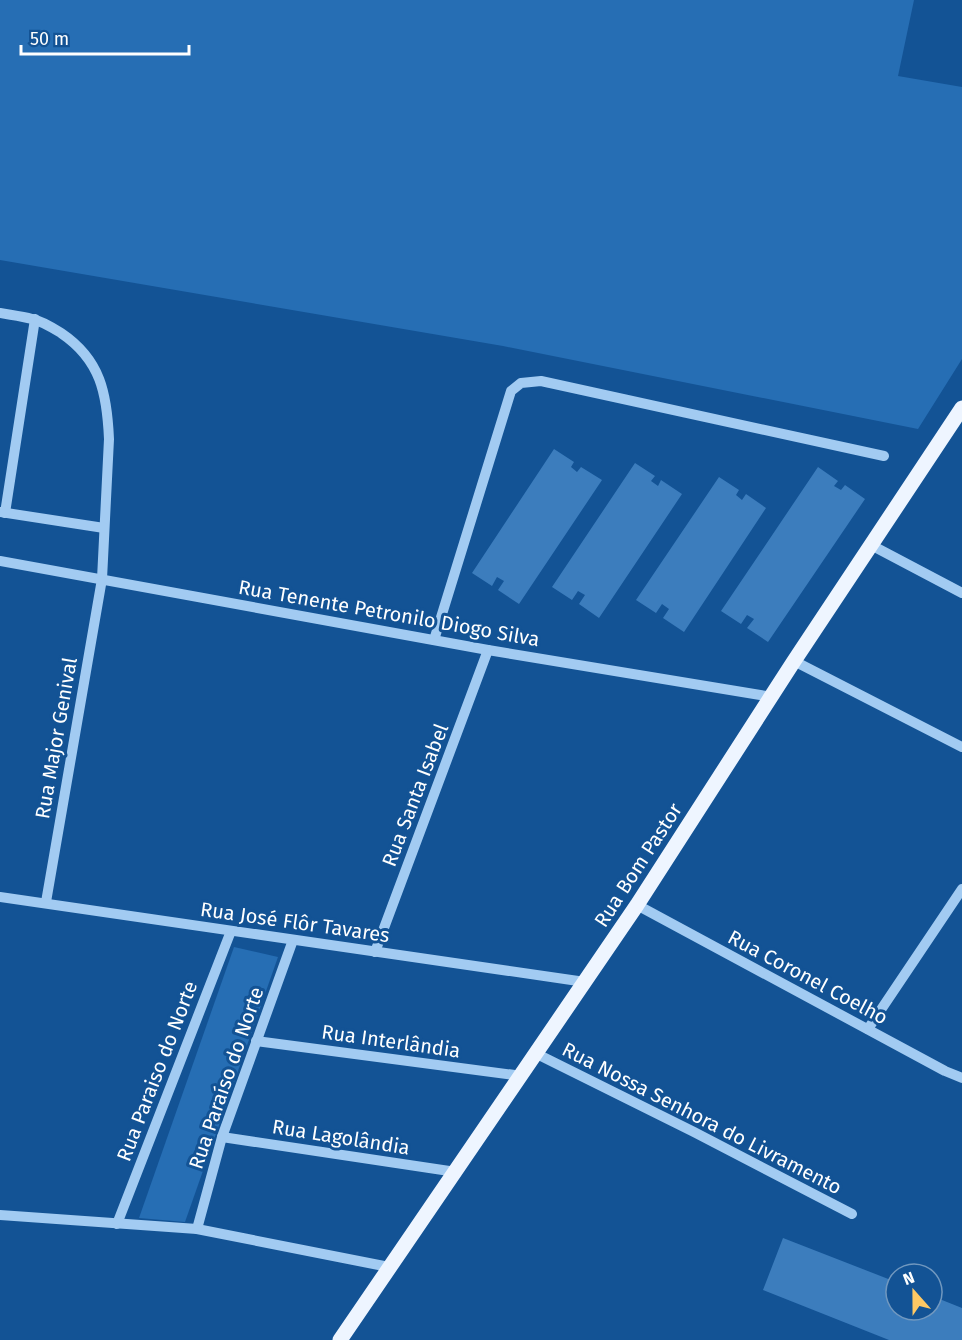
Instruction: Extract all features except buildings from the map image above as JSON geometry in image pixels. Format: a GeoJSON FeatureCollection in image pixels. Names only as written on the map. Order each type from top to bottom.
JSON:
{"type":"FeatureCollection","features":[{"type":"Feature","properties":{"kind":"main road","name":"Rua Bom Pastor"},"geometry":{"type":"LineString","coordinates":[[340,1340],[637,905],[794,661],[962,408]]}},
{"type":"Feature","properties":{"kind":"street"},"geometry":{"type":"LineString","coordinates":[[0,313],[35,319],[2,512],[104,528]]}},
{"type":"Feature","properties":{"kind":"street","name":"Rua Major Genival"},"geometry":{"type":"LineString","coordinates":[[35,319],[74,342],[89,358],[99,377],[105,398],[109,439],[102,579],[46,902]]}},
{"type":"Feature","properties":{"kind":"street"},"geometry":{"type":"LineString","coordinates":[[434,640],[511,391],[521,383],[541,381],[884,456]]}},
{"type":"Feature","properties":{"kind":"street"},"geometry":{"type":"LineString","coordinates":[[871,545],[962,593]]}},
{"type":"Feature","properties":{"kind":"street","name":"Rua Tenente Petronilo Diogo Silva"},"geometry":{"type":"LineString","coordinates":[[0,561],[488,650],[772,697]]}},
{"type":"Feature","properties":{"kind":"street","name":"Rua Santa Isabel"},"geometry":{"type":"LineString","coordinates":[[375,952],[488,650]]}},
{"type":"Feature","properties":{"kind":"street"},"geometry":{"type":"LineString","coordinates":[[794,661],[962,747]]}},
{"type":"Feature","properties":{"kind":"street"},"geometry":{"type":"LineString","coordinates":[[868,1029],[962,889]]}},
{"type":"Feature","properties":{"kind":"street","name":"Rua José Flôr Tavares"},"geometry":{"type":"LineString","coordinates":[[0,897],[585,982]]}},
{"type":"Feature","properties":{"kind":"street","name":"Rua Coronel Coelho"},"geometry":{"type":"LineString","coordinates":[[637,905],[945,1071],[962,1078]]}},
{"type":"Feature","properties":{"kind":"street","name":"Rua Paraiso do Norte"},"geometry":{"type":"LineString","coordinates":[[117,1224],[231,931]]}},
{"type":"Feature","properties":{"kind":"street","name":"Rua Paraíso do Norte"},"geometry":{"type":"LineString","coordinates":[[197,1230],[222,1137],[293,940]]}},
{"type":"Feature","properties":{"kind":"street","name":"Rua Interlândia"},"geometry":{"type":"LineString","coordinates":[[256,1041],[522,1076]]}},
{"type":"Feature","properties":{"kind":"street","name":"Rua Nossa Senhora do Livramento"},"geometry":{"type":"LineString","coordinates":[[537,1054],[852,1214]]}},
{"type":"Feature","properties":{"kind":"street","name":"Rua Lagolândia"},"geometry":{"type":"LineString","coordinates":[[222,1137],[456,1172]]}},
{"type":"Feature","properties":{"kind":"street"},"geometry":{"type":"LineString","coordinates":[[0,1215],[197,1230],[389,1267]]}},
{"type":"Feature","properties":{"kind":"shaded area"},"geometry":{"type":"Polygon","coordinates":[[[0,0],[914,0],[898,76],[962,87],[962,359],[918,429],[503,346],[0,260],[0,0]]]}},
{"type":"Feature","properties":{"kind":"shaded area"},"geometry":{"type":"Polygon","coordinates":[[[234,947],[278,957],[185,1222],[139,1218],[234,947]]]}}]}
